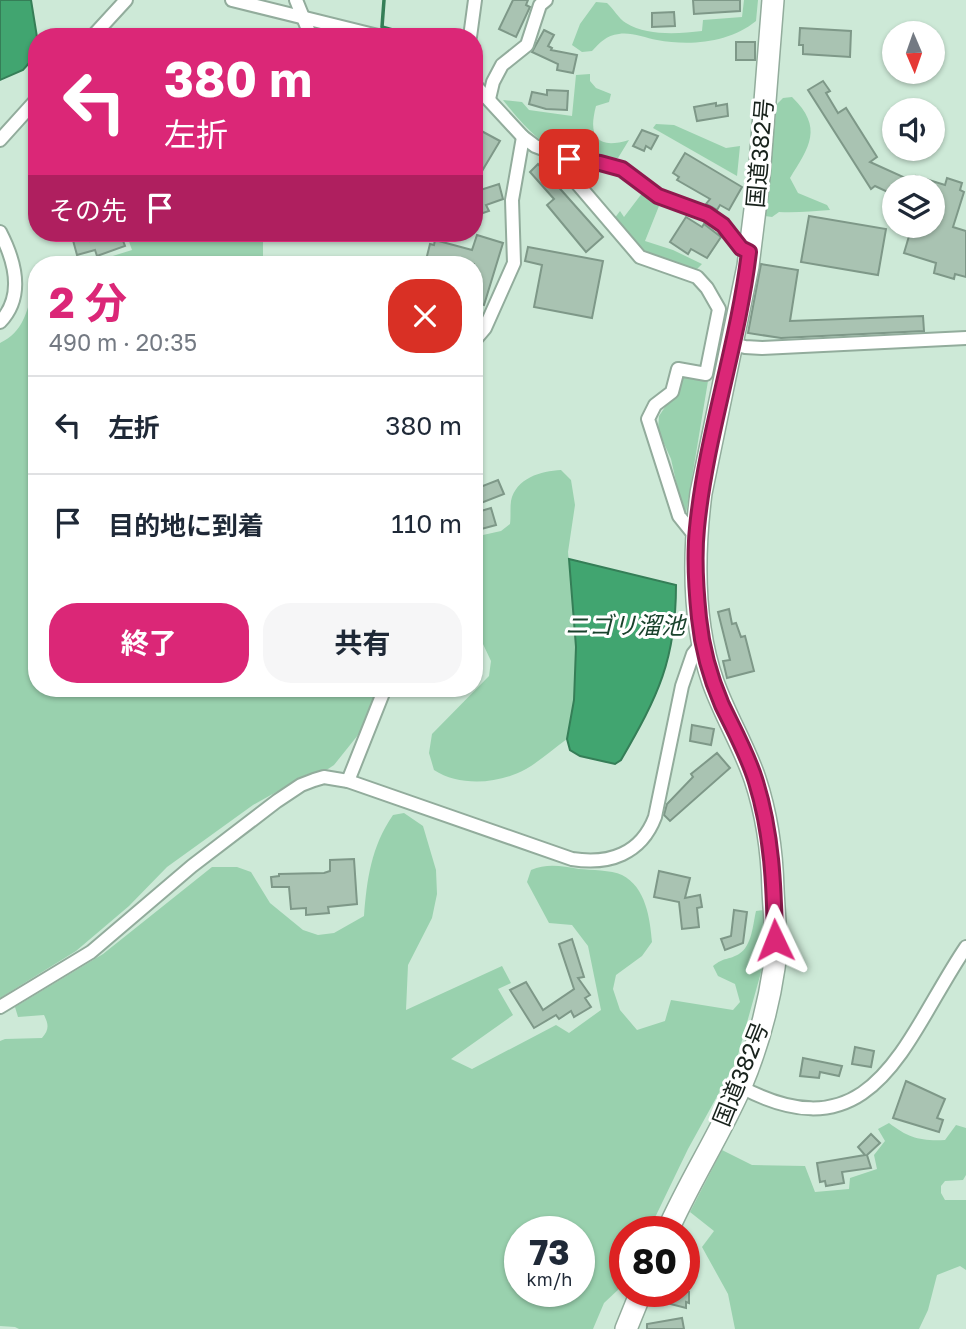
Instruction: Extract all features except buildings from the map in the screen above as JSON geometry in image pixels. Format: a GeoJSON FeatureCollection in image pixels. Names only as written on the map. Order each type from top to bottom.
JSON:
{"type":"FeatureCollection","features":[{"type":"Feature","properties":{"kind":"highway","name":"国道382号"},"geometry":{"type":"LineString","coordinates":[[675,1216],[741,1087],[760,1037],[774,967],[772,858],[766,820],[755,780],[722,703],[703,647],[696,581],[696,531],[701,493],[733,344],[759,177],[773,0]]}},
{"type":"Feature","properties":{"kind":"highway"},"geometry":{"type":"LineString","coordinates":[[626,1329],[635,1307]]}},
{"type":"Feature","properties":{"kind":"street"},"geometry":{"type":"LineString","coordinates":[[100,28],[126,0]]}},
{"type":"Feature","properties":{"kind":"street"},"geometry":{"type":"LineString","coordinates":[[232,0],[346,28]]}},
{"type":"Feature","properties":{"kind":"street"},"geometry":{"type":"LineString","coordinates":[[296,0],[306,28]]}},
{"type":"Feature","properties":{"kind":"street"},"geometry":{"type":"LineString","coordinates":[[471,28],[475,0]]}},
{"type":"Feature","properties":{"kind":"street"},"geometry":{"type":"LineString","coordinates":[[489,99],[502,65],[527,45],[540,5],[545,0]]}},
{"type":"Feature","properties":{"kind":"street"},"geometry":{"type":"LineString","coordinates":[[483,93],[523,137],[552,154],[622,169],[658,196],[707,214],[723,225],[741,248],[749,252]]}},
{"type":"Feature","properties":{"kind":"street"},"geometry":{"type":"LineString","coordinates":[[0,140],[28,109]]}},
{"type":"Feature","properties":{"kind":"street"},"geometry":{"type":"LineString","coordinates":[[483,330],[514,262],[512,200],[523,137]]}},
{"type":"Feature","properties":{"kind":"street"},"geometry":{"type":"LineString","coordinates":[[552,154],[640,257],[697,277],[719,309],[706,374],[678,369],[672,392],[655,405],[648,419],[679,516],[691,531],[696,531]]}},
{"type":"Feature","properties":{"kind":"street"},"geometry":{"type":"LineString","coordinates":[[0,232],[12,261],[16,284],[11,307],[0,322]]}},
{"type":"Feature","properties":{"kind":"street"},"geometry":{"type":"LineString","coordinates":[[733,344],[762,348],[966,338]]}},
{"type":"Feature","properties":{"kind":"street"},"geometry":{"type":"LineString","coordinates":[[0,1007],[91,952],[192,866],[285,795],[301,785],[324,777],[348,781],[550,853],[592,862],[607,860],[639,843],[651,827],[682,686],[693,654],[703,647]]}},
{"type":"Feature","properties":{"kind":"street"},"geometry":{"type":"LineString","coordinates":[[348,781],[381,697]]}},
{"type":"Feature","properties":{"kind":"street"},"geometry":{"type":"LineString","coordinates":[[741,1087],[780,1105],[802,1108],[835,1106],[864,1094],[882,1078],[902,1051],[966,947]]}},
{"type":"Feature","properties":{"kind":"shaded area"},"geometry":{"type":"Polygon","coordinates":[[[744,0],[758,0],[756,21],[722,38],[683,43],[624,34],[607,38],[592,51],[582,52],[572,45],[580,24],[596,2],[607,3],[623,21],[634,27],[673,33],[702,31],[703,20],[742,17],[744,0]]]}},
{"type":"Feature","properties":{"kind":"shaded area"},"geometry":{"type":"Polygon","coordinates":[[[590,74],[590,81],[596,88],[611,94],[609,102],[596,106],[594,133],[602,142],[618,143],[629,140],[618,158],[579,156],[557,150],[531,132],[503,100],[522,102],[529,110],[572,116],[576,75],[590,74]]]}},
{"type":"Feature","properties":{"kind":"shaded area"},"geometry":{"type":"Polygon","coordinates":[[[792,97],[808,118],[810,138],[803,157],[790,178],[798,193],[827,205],[830,210],[779,212],[772,217],[765,216],[777,104],[783,98],[792,97]]]}},
{"type":"Feature","properties":{"kind":"shaded area"},"geometry":{"type":"Polygon","coordinates":[[[656,124],[674,125],[726,148],[740,146],[737,176],[653,128],[656,124]]]}},
{"type":"Feature","properties":{"kind":"shaded area"},"geometry":{"type":"Polygon","coordinates":[[[643,192],[659,206],[645,241],[673,250],[702,264],[695,271],[643,253],[614,219],[620,211],[624,217],[643,192]]]}},
{"type":"Feature","properties":{"kind":"shaded area"},"geometry":{"type":"Polygon","coordinates":[[[129,242],[263,242],[263,256],[113,256],[132,250],[129,242]]]}},
{"type":"Feature","properties":{"kind":"shaded area"},"geometry":{"type":"Polygon","coordinates":[[[28,306],[28,697],[377,697],[362,730],[334,765],[322,773],[308,774],[253,805],[167,867],[129,906],[76,951],[0,998],[0,343],[14,333],[28,306]]]}},
{"type":"Feature","properties":{"kind":"shaded area"},"geometry":{"type":"Polygon","coordinates":[[[682,375],[708,381],[686,514],[682,508],[671,459],[658,430],[659,416],[669,401],[679,394],[682,375]]]}},
{"type":"Feature","properties":{"kind":"shaded area"},"geometry":{"type":"Polygon","coordinates":[[[561,470],[571,480],[575,505],[568,552],[576,647],[574,700],[567,739],[531,766],[504,778],[480,782],[456,779],[434,770],[429,753],[432,734],[468,697],[483,697],[483,682],[489,676],[491,661],[483,644],[483,535],[501,531],[510,524],[511,501],[518,487],[530,477],[561,470]]]}},
{"type":"Feature","properties":{"kind":"shaded area"},"geometry":{"type":"Polygon","coordinates":[[[404,813],[423,826],[436,870],[437,894],[432,918],[408,965],[406,1010],[502,966],[511,983],[498,989],[513,1015],[451,1059],[472,1069],[556,1025],[569,1033],[601,1010],[588,946],[572,925],[549,923],[527,882],[531,870],[555,866],[607,871],[622,875],[637,887],[648,914],[652,942],[642,956],[616,975],[613,989],[620,1010],[637,1030],[665,1021],[671,1000],[733,1010],[740,1002],[735,984],[718,976],[713,966],[735,956],[747,946],[756,911],[764,910],[765,958],[736,1062],[688,1149],[656,1216],[609,1216],[609,1298],[604,1303],[593,1329],[19,1329],[0,1326],[0,1041],[42,1038],[48,1027],[44,1015],[18,1017],[15,1007],[103,954],[212,867],[237,867],[251,872],[270,903],[303,930],[318,935],[334,933],[364,916],[371,864],[393,815],[404,813]]]}},
{"type":"Feature","properties":{"kind":"shaded area"},"geometry":{"type":"Polygon","coordinates":[[[889,1123],[915,1138],[945,1140],[956,1125],[966,1128],[966,1175],[963,1180],[945,1181],[941,1186],[941,1193],[945,1200],[966,1200],[966,1270],[960,1266],[937,1275],[928,1310],[919,1329],[735,1329],[728,1294],[702,1247],[714,1231],[700,1220],[700,1216],[690,1212],[722,1150],[752,1165],[805,1166],[815,1192],[849,1189],[850,1178],[877,1169],[874,1155],[885,1141],[878,1129],[889,1123]]]}},
{"type":"Feature","properties":{"kind":"water"},"geometry":{"type":"Polygon","coordinates":[[[0,0],[31,0],[36,28],[28,28],[28,64],[23,70],[0,80],[0,0]]]}},
{"type":"Feature","properties":{"kind":"water","name":"ニゴリ溜池"},"geometry":{"type":"Polygon","coordinates":[[[569,559],[676,585],[673,635],[662,677],[634,737],[621,760],[615,764],[580,756],[570,750],[567,739],[574,700],[576,647],[569,559]]]}},
{"type":"Feature","properties":{"kind":"waterway"},"geometry":{"type":"LineString","coordinates":[[384,0],[382,27],[386,28]]}},
{"type":"Feature","properties":{"kind":"route"},"geometry":{"type":"LineString","coordinates":[[569,159],[622,169],[658,196],[707,214],[723,225],[741,248],[749,252],[733,344],[701,493],[696,531],[696,581],[703,647],[722,703],[755,780],[766,820],[772,858],[775,940]]}}]}
